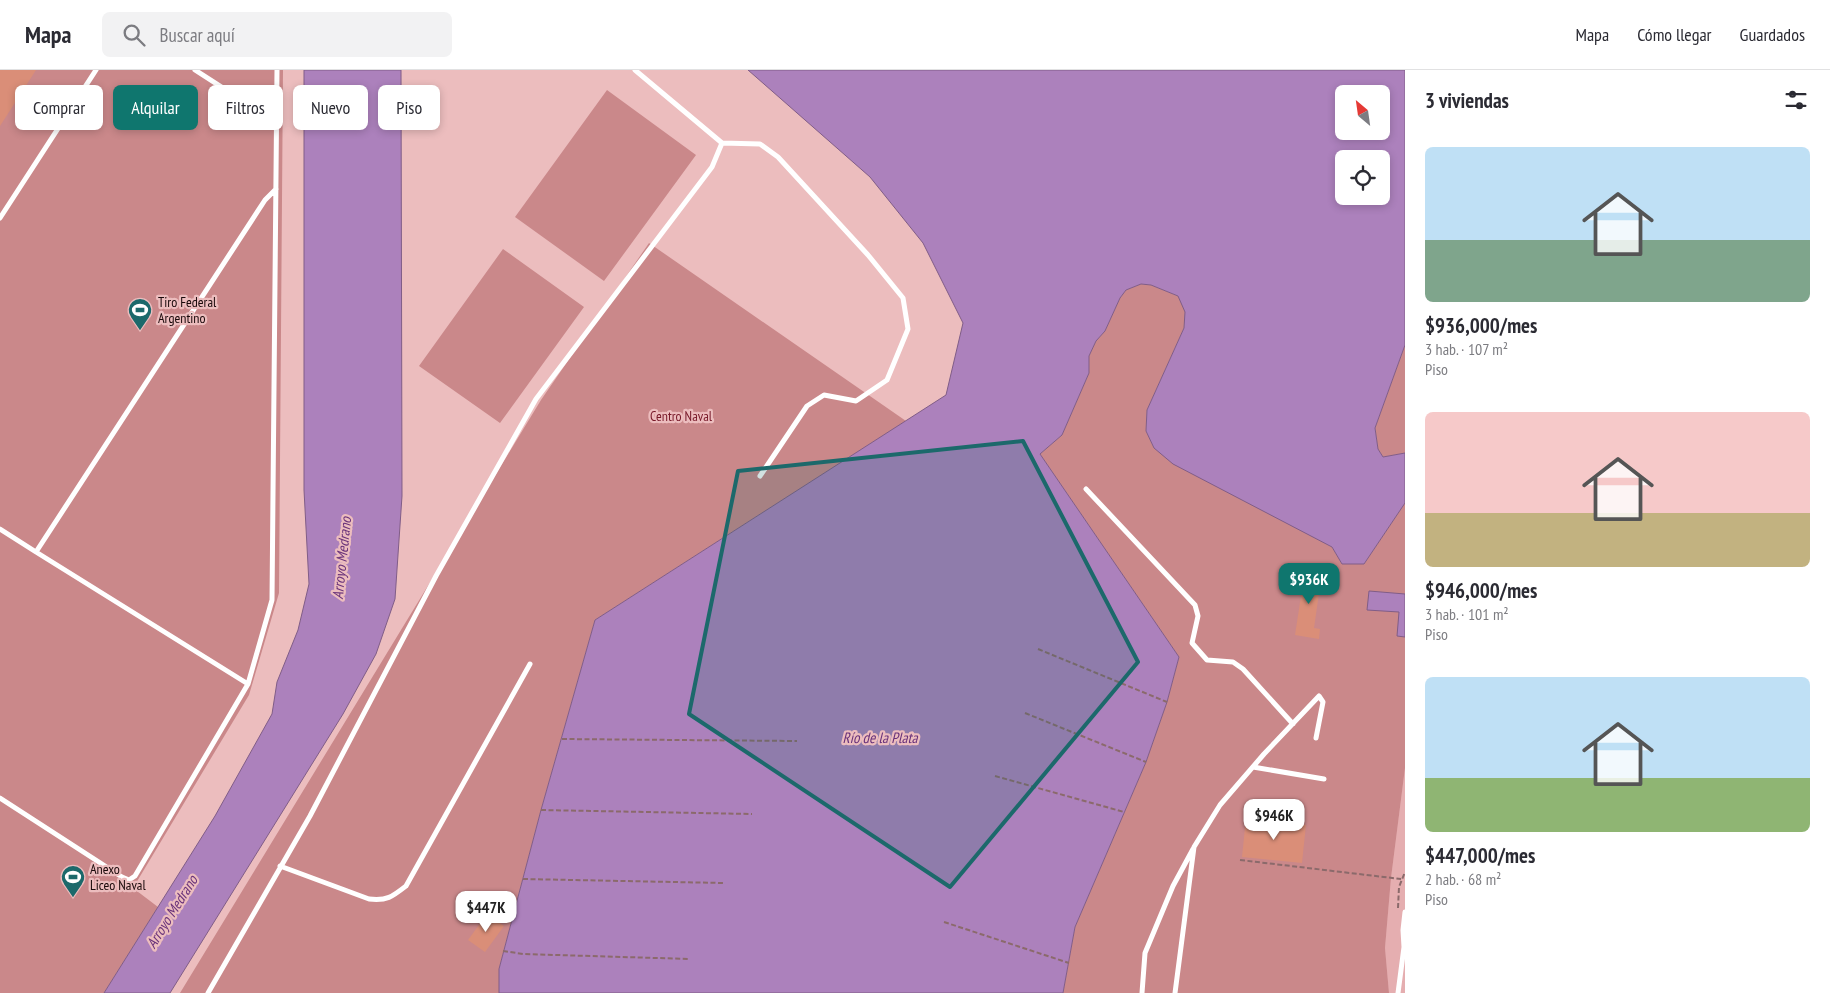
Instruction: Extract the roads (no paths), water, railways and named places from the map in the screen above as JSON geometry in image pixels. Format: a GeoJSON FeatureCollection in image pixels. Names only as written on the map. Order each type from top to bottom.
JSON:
{"type":"FeatureCollection","features":[{"type":"Feature","properties":{"kind":"lane"},"geometry":{"type":"LineString","coordinates":[[0,218],[96,70]]}},
{"type":"Feature","properties":{"kind":"lane"},"geometry":{"type":"LineString","coordinates":[[195,70],[218,85]]}},
{"type":"Feature","properties":{"kind":"lane"},"geometry":{"type":"LineString","coordinates":[[277,70],[277,85]]}},
{"type":"Feature","properties":{"kind":"lane"},"geometry":{"type":"LineString","coordinates":[[635,70],[722,143],[760,144],[778,157],[868,255],[903,298],[908,329],[887,380],[856,402],[824,396],[807,406],[760,476]]}},
{"type":"Feature","properties":{"kind":"lane"},"geometry":{"type":"LineString","coordinates":[[0,798],[129,880],[135,876],[248,684],[272,600],[276,130]]}},
{"type":"Feature","properties":{"kind":"lane"},"geometry":{"type":"LineString","coordinates":[[208,993],[310,816],[436,576],[536,399],[712,167],[722,143]]}},
{"type":"Feature","properties":{"kind":"lane"},"geometry":{"type":"LineString","coordinates":[[36,552],[265,200],[276,189]]}},
{"type":"Feature","properties":{"kind":"lane"},"geometry":{"type":"LineString","coordinates":[[1086,489],[1195,605],[1198,616],[1192,643],[1206,660],[1233,662],[1243,669],[1294,724]]}},
{"type":"Feature","properties":{"kind":"lane"},"geometry":{"type":"LineString","coordinates":[[0,529],[248,684]]}},
{"type":"Feature","properties":{"kind":"lane"},"geometry":{"type":"LineString","coordinates":[[280,866],[369,898],[381,900],[394,896],[406,886],[530,664]]}},
{"type":"Feature","properties":{"kind":"lane"},"geometry":{"type":"LineString","coordinates":[[1142,993],[1144,953],[1173,886],[1194,847],[1220,805],[1319,696],[1323,702],[1316,738]]}},
{"type":"Feature","properties":{"kind":"lane"},"geometry":{"type":"LineString","coordinates":[[1253,767],[1324,779]]}},
{"type":"Feature","properties":{"kind":"lane"},"geometry":{"type":"LineString","coordinates":[[1175,993],[1194,847]]}},
{"type":"Feature","properties":{"kind":"lane"},"geometry":{"type":"LineString","coordinates":[[1398,993],[1404,946],[1405,912]]}},
{"type":"Feature","properties":{"kind":"water","name":"Arroyo Medrano"},"geometry":{"type":"Polygon","coordinates":[[[304,70],[401,70],[401,85],[378,85],[378,130],[401,130],[402,496],[395,599],[376,654],[343,714],[170,993],[104,993],[215,816],[272,714],[277,682],[298,630],[309,584],[304,490],[304,130],[368,130],[368,85],[304,85],[304,70]]]}},
{"type":"Feature","properties":{"kind":"water","name":"Río de la Plata"},"geometry":{"type":"Polygon","coordinates":[[[748,70],[1405,70],[1405,345],[1375,428],[1378,449],[1383,457],[1405,453],[1405,503],[1364,564],[1342,564],[1332,547],[1173,464],[1154,448],[1146,431],[1147,410],[1184,328],[1185,312],[1178,296],[1151,285],[1141,284],[1126,290],[1120,298],[1105,331],[1096,341],[1089,356],[1089,373],[1062,435],[1040,454],[1179,657],[1167,702],[1146,762],[1075,927],[1063,993],[499,993],[499,969],[541,810],[595,620],[946,395],[963,323],[923,243],[870,177],[748,70]]]}},
{"type":"Feature","properties":{"kind":"water"},"geometry":{"type":"Polygon","coordinates":[[[1369,591],[1405,594],[1405,637],[1397,636],[1399,612],[1367,610],[1369,591]]]}},
{"type":"Feature","properties":{"kind":"place","name":"Tiro Federal Argentino"},"geometry":{"type":"Point","coordinates":[140,331]}},
{"type":"Feature","properties":{"kind":"place","name":"Anexo Liceo Naval"},"geometry":{"type":"Point","coordinates":[73,898]}},
{"type":"Feature","properties":{"kind":"park label","name":"Centro Naval"},"geometry":{"type":"Point","coordinates":[681,416]}}]}
